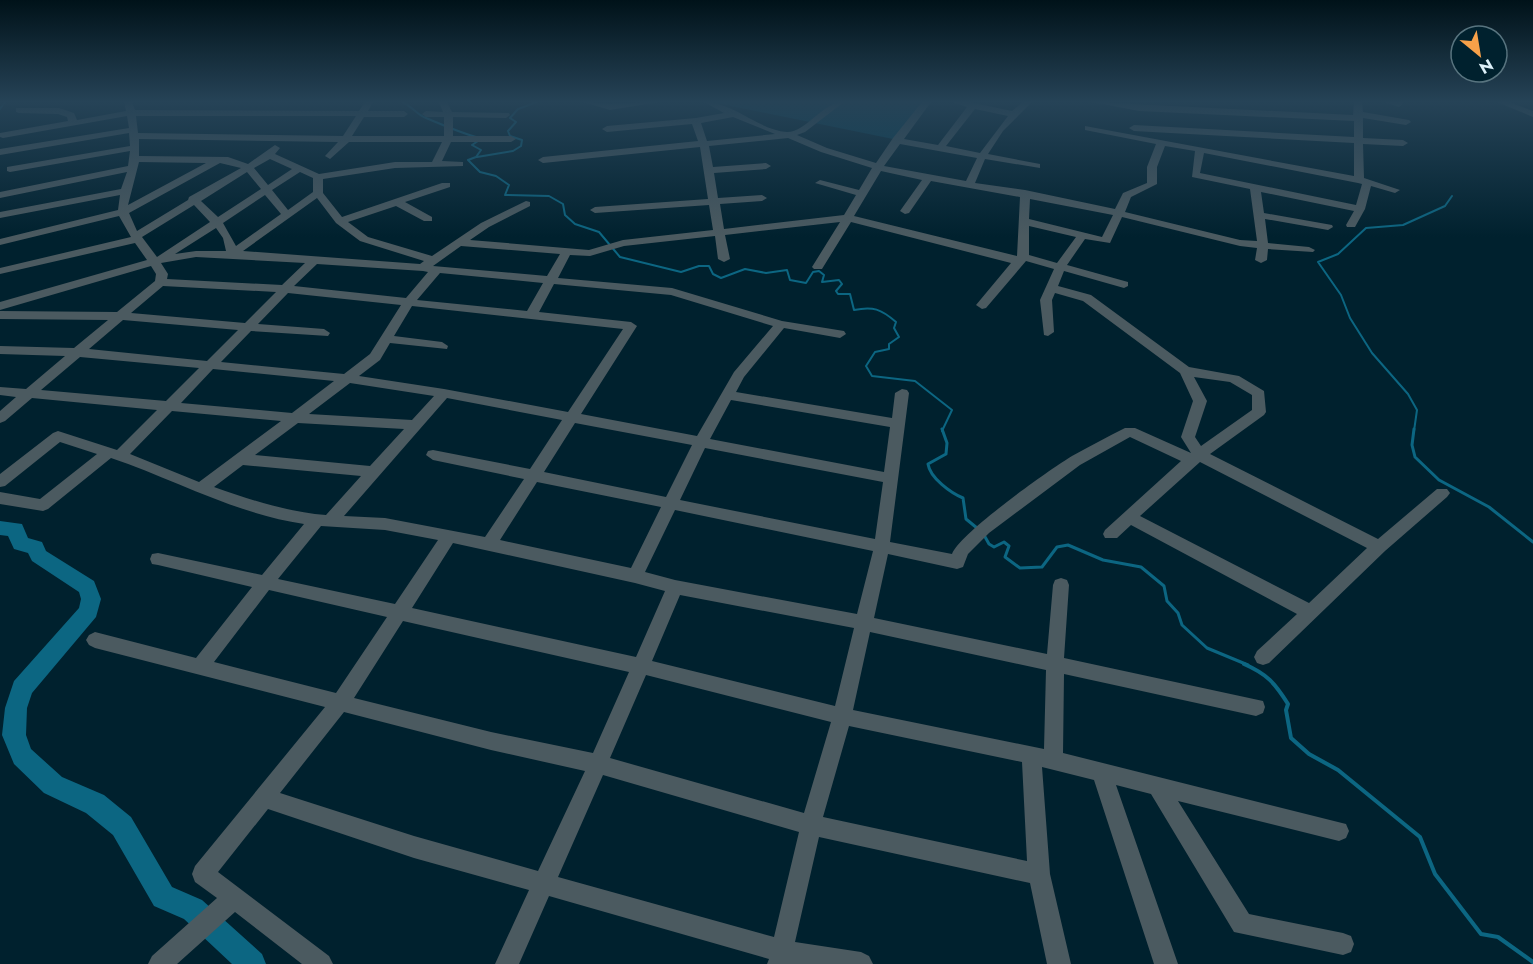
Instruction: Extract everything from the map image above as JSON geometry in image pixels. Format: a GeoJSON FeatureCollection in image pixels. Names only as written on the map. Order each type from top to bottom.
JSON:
{"type":"FeatureCollection","features":[{"type":"Feature","properties":{"kind":"street"},"geometry":{"type":"LineString","coordinates":[[0,207],[16,147]]}},
{"type":"Feature","properties":{"kind":"street"},"geometry":{"type":"LineString","coordinates":[[0,152],[36,147]]}},
{"type":"Feature","properties":{"kind":"street"},"geometry":{"type":"LineString","coordinates":[[0,272],[137,238],[193,199],[269,155],[276,147]]}},
{"type":"Feature","properties":{"kind":"street"},"geometry":{"type":"LineString","coordinates":[[330,156],[338,147]]}},
{"type":"Feature","properties":{"kind":"street"},"geometry":{"type":"LineString","coordinates":[[436,164],[444,147]]}},
{"type":"Feature","properties":{"kind":"street"},"geometry":{"type":"LineString","coordinates":[[543,160],[683,147]]}},
{"type":"Feature","properties":{"kind":"street"},"geometry":{"type":"LineString","coordinates":[[704,147],[724,259]]}},
{"type":"Feature","properties":{"kind":"street"},"geometry":{"type":"LineString","coordinates":[[817,147],[878,167],[1119,212],[1240,243],[1309,250]]}},
{"type":"Feature","properties":{"kind":"street"},"geometry":{"type":"LineString","coordinates":[[818,267],[891,147]]}},
{"type":"Feature","properties":{"kind":"street"},"geometry":{"type":"LineString","coordinates":[[934,147],[1037,166]]}},
{"type":"Feature","properties":{"kind":"street"},"geometry":{"type":"LineString","coordinates":[[970,184],[986,147]]}},
{"type":"Feature","properties":{"kind":"street"},"geometry":{"type":"LineString","coordinates":[[1024,221],[1106,241],[1127,195],[1152,184],[1152,168],[1160,147]]}},
{"type":"Feature","properties":{"kind":"street"},"geometry":{"type":"LineString","coordinates":[[1178,147],[1363,181],[1395,190]]}},
{"type":"Feature","properties":{"kind":"street"},"geometry":{"type":"LineString","coordinates":[[1229,156],[1231,147]]}},
{"type":"Feature","properties":{"kind":"street"},"geometry":{"type":"LineString","coordinates":[[1351,225],[1360,209],[1363,181],[1358,147]]}},
{"type":"Feature","properties":{"kind":"street"},"geometry":{"type":"LineString","coordinates":[[0,418],[160,282],[162,274],[137,238],[123,212],[134,164],[133,148],[6,184]]}},
{"type":"Feature","properties":{"kind":"street"},"geometry":{"type":"LineString","coordinates":[[1200,151],[1195,175],[1360,209]]}},
{"type":"Feature","properties":{"kind":"street"},"geometry":{"type":"LineString","coordinates":[[269,155],[318,177],[395,165],[460,164]]}},
{"type":"Feature","properties":{"kind":"street"},"geometry":{"type":"LineString","coordinates":[[0,242],[123,212],[218,160]]}},
{"type":"Feature","properties":{"kind":"street"},"geometry":{"type":"LineString","coordinates":[[6,184],[134,164],[228,160],[248,167],[286,214]]}},
{"type":"Feature","properties":{"kind":"street"},"geometry":{"type":"LineString","coordinates":[[709,170],[766,166]]}},
{"type":"Feature","properties":{"kind":"street"},"geometry":{"type":"LineString","coordinates":[[155,261],[218,223],[300,168]]}},
{"type":"Feature","properties":{"kind":"street"},"geometry":{"type":"LineString","coordinates":[[318,177],[318,193],[340,221],[364,239],[430,266]]}},
{"type":"Feature","properties":{"kind":"street"},"geometry":{"type":"LineString","coordinates":[[905,211],[929,177]]}},
{"type":"Feature","properties":{"kind":"street"},"geometry":{"type":"LineString","coordinates":[[820,183],[862,194]]}},
{"type":"Feature","properties":{"kind":"street"},"geometry":{"type":"LineString","coordinates":[[340,221],[446,185]]}},
{"type":"Feature","properties":{"kind":"street"},"geometry":{"type":"LineString","coordinates":[[1255,187],[1263,246],[1261,260]]}},
{"type":"Feature","properties":{"kind":"street"},"geometry":{"type":"LineString","coordinates":[[0,215],[126,191]]}},
{"type":"Feature","properties":{"kind":"street"},"geometry":{"type":"LineString","coordinates":[[232,254],[318,193]]}},
{"type":"Feature","properties":{"kind":"street"},"geometry":{"type":"LineString","coordinates":[[982,305],[1021,259],[1025,194]]}},
{"type":"Feature","properties":{"kind":"street"},"geometry":{"type":"LineString","coordinates":[[595,210],[762,198]]}},
{"type":"Feature","properties":{"kind":"street"},"geometry":{"type":"LineString","coordinates":[[193,199],[218,223],[232,244],[232,254]]}},
{"type":"Feature","properties":{"kind":"street"},"geometry":{"type":"LineString","coordinates":[[397,202],[428,219]]}},
{"type":"Feature","properties":{"kind":"street"},"geometry":{"type":"LineString","coordinates":[[201,489],[375,357],[430,266],[485,225],[526,204]]}},
{"type":"Feature","properties":{"kind":"street"},"geometry":{"type":"LineString","coordinates":[[1259,215],[1328,227]]}},
{"type":"Feature","properties":{"kind":"street"},"geometry":{"type":"LineString","coordinates":[[459,243],[590,253],[623,243],[849,218],[1124,284]]}},
{"type":"Feature","properties":{"kind":"street"},"geometry":{"type":"LineString","coordinates":[[1048,332],[1046,300],[1060,267],[1082,236]]}},
{"type":"Feature","properties":{"kind":"street"},"geometry":{"type":"LineString","coordinates":[[532,314],[567,251]]}},
{"type":"Feature","properties":{"kind":"street"},"geometry":{"type":"LineString","coordinates":[[1,306],[155,261],[196,254],[232,254],[430,266],[551,282],[672,292],[781,324],[840,334]]}},
{"type":"Feature","properties":{"kind":"street"},"geometry":{"type":"LineString","coordinates":[[0,498],[43,505],[115,454],[169,406],[252,325],[314,260]]}},
{"type":"Feature","properties":{"kind":"street"},"geometry":{"type":"LineString","coordinates":[[160,282],[285,289],[631,326],[489,544]]}},
{"type":"Feature","properties":{"kind":"street"},"geometry":{"type":"LineString","coordinates":[[1051,288],[1087,298],[1185,371],[1250,384],[1258,394],[1259,412],[1196,458],[1111,534]]}},
{"type":"Feature","properties":{"kind":"street"},"geometry":{"type":"LineString","coordinates":[[1,306],[252,325],[324,333]]}},
{"type":"Feature","properties":{"kind":"street"},"geometry":{"type":"LineString","coordinates":[[635,576],[700,443],[739,375],[781,324]]}},
{"type":"Feature","properties":{"kind":"street"},"geometry":{"type":"LineString","coordinates":[[387,339],[442,346]]}},
{"type":"Feature","properties":{"kind":"street"},"geometry":{"type":"LineString","coordinates":[[0,350],[75,352],[346,378],[444,393],[889,478]]}},
{"type":"Feature","properties":{"kind":"street"},"geometry":{"type":"LineString","coordinates":[[1185,371],[1200,401],[1188,437],[1196,458]]}},
{"type":"Feature","properties":{"kind":"street"},"geometry":{"type":"LineString","coordinates":[[0,391],[297,418],[414,425]]}},
{"type":"Feature","properties":{"kind":"street"},"geometry":{"type":"LineString","coordinates":[[200,667],[265,583],[444,393]]}},
{"type":"Feature","properties":{"kind":"street"},"geometry":{"type":"LineString","coordinates":[[780,958],[811,825],[842,716],[882,545],[889,478],[902,393]]}},
{"type":"Feature","properties":{"kind":"street"},"geometry":{"type":"LineString","coordinates":[[728,395],[898,424]]}},
{"type":"Feature","properties":{"kind":"street"},"geometry":{"type":"LineString","coordinates":[[433,455],[957,562],[961,551],[981,531],[1076,461],[1130,431],[1196,458],[1379,546]]}},
{"type":"Feature","properties":{"kind":"street"},"geometry":{"type":"LineString","coordinates":[[0,482],[58,436],[115,454],[201,489],[276,514],[385,524],[448,538],[489,544],[675,587],[864,623],[1256,707]]}},
{"type":"Feature","properties":{"kind":"street"},"geometry":{"type":"LineString","coordinates":[[239,459],[372,472]]}},
{"type":"Feature","properties":{"kind":"street"},"geometry":{"type":"LineString","coordinates":[[1263,657],[1379,546],[1442,493]]}},
{"type":"Feature","properties":{"kind":"street"},"geometry":{"type":"LineString","coordinates":[[1130,518],[1310,612]]}},
{"type":"Feature","properties":{"kind":"street"},"geometry":{"type":"LineString","coordinates":[[321,964],[203,874],[341,702],[448,538]]}},
{"type":"Feature","properties":{"kind":"street"},"geometry":{"type":"LineString","coordinates":[[158,559],[640,666],[842,716],[1031,754],[1339,831]]}},
{"type":"Feature","properties":{"kind":"street"},"geometry":{"type":"LineString","coordinates":[[1053,760],[1055,664],[1061,585]]}},
{"type":"Feature","properties":{"kind":"street"},"geometry":{"type":"LineString","coordinates":[[507,964],[675,587]]}},
{"type":"Feature","properties":{"kind":"street"},"geometry":{"type":"LineString","coordinates":[[95,640],[491,741],[598,764],[811,825],[1039,874]]}},
{"type":"Feature","properties":{"kind":"street"},"geometry":{"type":"LineString","coordinates":[[1031,754],[1039,874],[1059,964]]}},
{"type":"Feature","properties":{"kind":"street"},"geometry":{"type":"LineString","coordinates":[[1101,772],[1166,964]]}},
{"type":"Feature","properties":{"kind":"street"},"geometry":{"type":"LineString","coordinates":[[1158,787],[1242,924],[1343,944]]}},
{"type":"Feature","properties":{"kind":"street"},"geometry":{"type":"LineString","coordinates":[[264,798],[780,958],[861,964]]}},
{"type":"Feature","properties":{"kind":"street"},"geometry":{"type":"LineString","coordinates":[[160,964],[234,898]]}},
{"type":"Feature","properties":{"kind":"waterway"},"geometry":{"type":"LineString","coordinates":[[476,147],[481,150],[476,157],[468,160],[480,172],[496,176],[509,185],[505,195],[549,196],[563,204],[565,215],[575,224],[599,232],[620,257],[681,272],[699,266],[709,266],[713,274],[721,278],[745,269],[766,273],[787,270],[790,280],[806,283],[813,272],[819,271],[824,275],[822,282],[839,280],[842,284],[836,291],[838,294],[850,294],[854,310],[866,308],[876,310],[896,322],[894,328],[899,337],[889,344],[889,349],[875,352],[866,366],[872,376],[915,381],[952,410],[942,430]]}},
{"type":"Feature","properties":{"kind":"waterway"},"geometry":{"type":"LineString","coordinates":[[477,157],[513,151],[519,147]]}},
{"type":"Feature","properties":{"kind":"waterway"},"geometry":{"type":"LineString","coordinates":[[1414,431],[1417,410],[1408,394],[1372,353],[1350,318],[1341,295],[1318,262],[1338,254],[1366,228],[1403,225],[1445,206],[1452,196]]}},
{"type":"Feature","properties":{"kind":"waterway"},"geometry":{"type":"LineString","coordinates":[[1414,429],[1412,445],[1415,457],[1439,480],[1489,507],[1533,542]]}},
{"type":"Feature","properties":{"kind":"waterway"},"geometry":{"type":"LineString","coordinates":[[942,430],[947,443],[946,454],[928,464],[933,475],[942,484],[963,498],[966,519],[977,528]]}},
{"type":"Feature","properties":{"kind":"waterway"},"geometry":{"type":"LineString","coordinates":[[0,528],[15,529],[21,544],[35,547],[39,556],[87,587],[91,599],[89,611],[22,688],[16,708],[14,735],[22,756],[53,785],[95,804],[122,826],[163,897],[193,909],[252,964]]}},
{"type":"Feature","properties":{"kind":"waterway"},"geometry":{"type":"LineString","coordinates":[[984,535],[989,544],[994,547],[1004,542],[1009,546],[1005,557],[1020,568],[1042,567],[1057,547],[1068,545],[1103,560],[1141,567],[1164,586],[1167,601],[1178,613],[1182,625],[1207,648],[1248,665]]}},
{"type":"Feature","properties":{"kind":"waterway"},"geometry":{"type":"LineString","coordinates":[[1244,664],[1270,680],[1288,704],[1286,710],[1291,738],[1309,754],[1338,770],[1420,837],[1435,874],[1481,934],[1498,937],[1533,962]]}}]}
